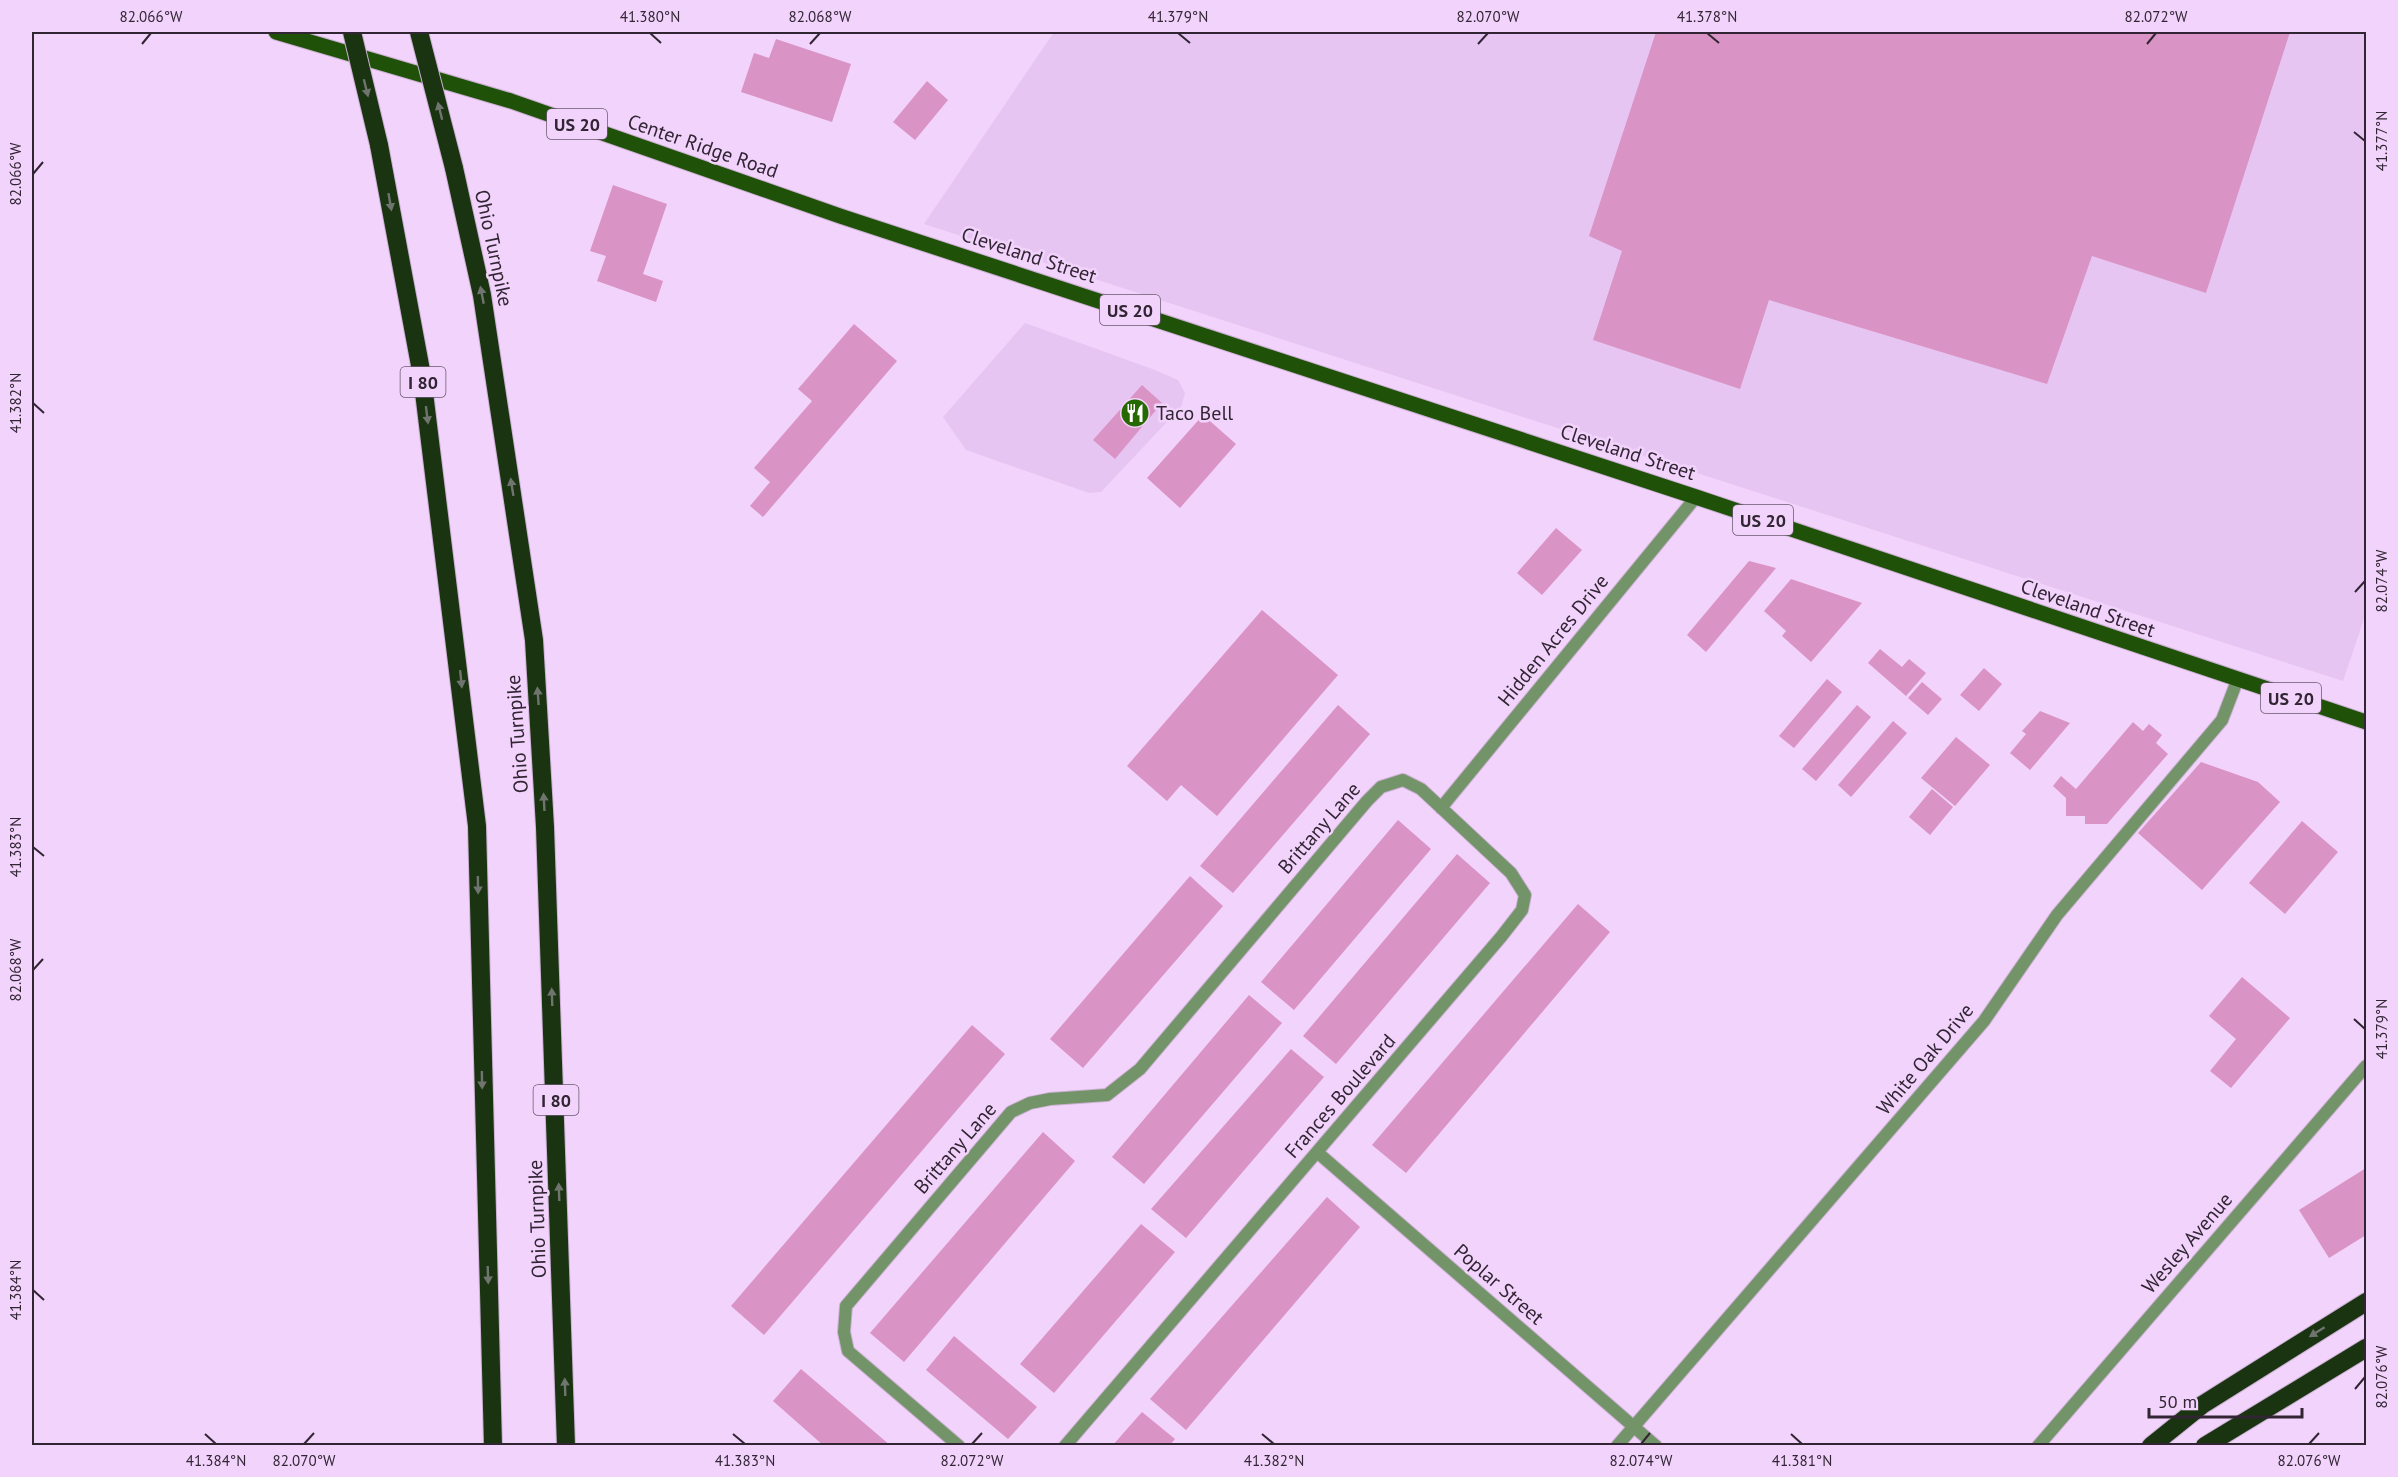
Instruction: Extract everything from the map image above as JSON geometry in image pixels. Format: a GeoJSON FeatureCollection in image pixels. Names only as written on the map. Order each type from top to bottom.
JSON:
{"type":"FeatureCollection","features":[{"type":"Feature","properties":{"kind":"highway","name":"I 80"},"geometry":{"type":"LineString","coordinates":[[352,32],[380,145],[422,376],[454,620],[477,826],[493,1446]]}},
{"type":"Feature","properties":{"kind":"highway","name":"Ohio Turnpike"},"geometry":{"type":"LineString","coordinates":[[419,32],[454,168],[482,295],[534,640],[542,754],[566,1446]]}},
{"type":"Feature","properties":{"kind":"highway"},"geometry":{"type":"LineString","coordinates":[[2151,1446],[2202,1405],[2367,1302]]}},
{"type":"Feature","properties":{"kind":"highway"},"geometry":{"type":"LineString","coordinates":[[2205,1446],[2367,1348]]}},
{"type":"Feature","properties":{"kind":"main road","name":"Center Ridge Road"},"geometry":{"type":"LineString","coordinates":[[276,32],[511,101],[874,226]]}},
{"type":"Feature","properties":{"kind":"main road","name":"Cleveland Street"},"geometry":{"type":"LineString","coordinates":[[874,226],[1696,497],[2237,681],[2367,722]]}},
{"type":"Feature","properties":{"kind":"street","name":"Hidden Acres Drive"},"geometry":{"type":"LineString","coordinates":[[1440,808],[1696,497]]}},
{"type":"Feature","properties":{"kind":"street","name":"White Oak Drive"},"geometry":{"type":"LineString","coordinates":[[1617,1446],[1984,1021],[2056,915],[2222,720],[2237,681]]}},
{"type":"Feature","properties":{"kind":"street","name":"Frances Boulevard"},"geometry":{"type":"LineString","coordinates":[[1065,1446],[1502,937],[1522,910],[1525,895],[1511,873],[1421,789],[1403,780]]}},
{"type":"Feature","properties":{"kind":"street","name":"Brittany Lane"},"geometry":{"type":"LineString","coordinates":[[959,1446],[848,1351],[843,1318],[846,1306],[1011,1112],[1030,1103],[1050,1099],[1107,1095],[1140,1069],[1367,801],[1381,788],[1403,780]]}},
{"type":"Feature","properties":{"kind":"street","name":"Wesley Avenue"},"geometry":{"type":"LineString","coordinates":[[2038,1446],[2367,1066]]}},
{"type":"Feature","properties":{"kind":"street","name":"Poplar Street"},"geometry":{"type":"LineString","coordinates":[[1317,1152],[1656,1446]]}},
{"type":"Feature","properties":{"kind":"shaded area"},"geometry":{"type":"Polygon","coordinates":[[[1054,32],[2366,32],[2366,613],[2343,681],[924,224],[1054,32]]]}},
{"type":"Feature","properties":{"kind":"shaded area"},"geometry":{"type":"Polygon","coordinates":[[[1025,323],[1178,380],[1185,393],[1181,407],[1101,492],[1089,493],[966,450],[943,417],[1025,323]]]}},
{"type":"Feature","properties":{"kind":"building"},"geometry":{"type":"Polygon","coordinates":[[[1656,32],[2290,32],[2206,293],[2092,256],[2047,384],[1769,300],[1740,389],[1593,340],[1622,251],[1589,236],[1656,32]]]}},
{"type":"Feature","properties":{"kind":"building"},"geometry":{"type":"Polygon","coordinates":[[[776,39],[851,64],[832,122],[741,92],[754,53],[769,58],[776,39]]]}},
{"type":"Feature","properties":{"kind":"building"},"geometry":{"type":"Polygon","coordinates":[[[927,81],[948,100],[915,140],[893,122],[927,81]]]}},
{"type":"Feature","properties":{"kind":"building"},"geometry":{"type":"Polygon","coordinates":[[[613,185],[667,204],[643,274],[663,281],[656,302],[597,281],[606,256],[590,251],[613,185]]]}},
{"type":"Feature","properties":{"kind":"building"},"geometry":{"type":"Polygon","coordinates":[[[854,324],[897,361],[763,517],[750,506],[770,482],[754,468],[812,401],[798,389],[854,324]]]}},
{"type":"Feature","properties":{"kind":"building","name":"Taco Bell"},"geometry":{"type":"Polygon","coordinates":[[[1142,385],[1162,403],[1115,459],[1093,440],[1142,385]]]}},
{"type":"Feature","properties":{"kind":"building"},"geometry":{"type":"Polygon","coordinates":[[[1203,415],[1236,444],[1180,508],[1147,478],[1203,415]]]}},
{"type":"Feature","properties":{"kind":"building"},"geometry":{"type":"Polygon","coordinates":[[[1556,528],[1582,550],[1542,595],[1517,573],[1556,528]]]}},
{"type":"Feature","properties":{"kind":"building"},"geometry":{"type":"Polygon","coordinates":[[[1749,561],[1776,568],[1706,652],[1687,635],[1749,561]]]}},
{"type":"Feature","properties":{"kind":"building"},"geometry":{"type":"Polygon","coordinates":[[[1791,579],[1862,603],[1811,662],[1782,636],[1786,631],[1764,611],[1791,579]]]}},
{"type":"Feature","properties":{"kind":"building"},"geometry":{"type":"Polygon","coordinates":[[[1262,610],[1338,675],[1217,816],[1181,785],[1167,801],[1127,766],[1262,610]]]}},
{"type":"Feature","properties":{"kind":"building"},"geometry":{"type":"Polygon","coordinates":[[[1880,649],[1902,667],[1909,659],[1926,673],[1906,696],[1868,663],[1880,649]]]}},
{"type":"Feature","properties":{"kind":"building"},"geometry":{"type":"Polygon","coordinates":[[[1984,668],[2002,684],[1979,711],[1960,695],[1984,668]]]}},
{"type":"Feature","properties":{"kind":"building"},"geometry":{"type":"Polygon","coordinates":[[[1827,679],[1842,692],[1794,748],[1779,736],[1827,679]]]}},
{"type":"Feature","properties":{"kind":"building"},"geometry":{"type":"Polygon","coordinates":[[[1922,682],[1942,699],[1928,715],[1908,698],[1922,682]]]}},
{"type":"Feature","properties":{"kind":"building"},"geometry":{"type":"Polygon","coordinates":[[[1338,705],[1370,734],[1233,893],[1200,866],[1338,705]]]}},
{"type":"Feature","properties":{"kind":"building"},"geometry":{"type":"Polygon","coordinates":[[[1857,705],[1871,717],[1816,781],[1802,769],[1857,705]]]}},
{"type":"Feature","properties":{"kind":"building"},"geometry":{"type":"Polygon","coordinates":[[[2040,711],[2070,723],[2030,770],[2010,753],[2026,734],[2022,731],[2040,711]]]}},
{"type":"Feature","properties":{"kind":"building"},"geometry":{"type":"Polygon","coordinates":[[[1893,721],[1907,733],[1851,797],[1838,785],[1893,721]]]}},
{"type":"Feature","properties":{"kind":"building"},"geometry":{"type":"Polygon","coordinates":[[[2133,722],[2143,731],[2149,724],[2162,735],[2156,743],[2168,754],[2107,824],[2085,824],[2085,816],[2066,816],[2066,798],[2053,786],[2061,776],[2076,789],[2133,722]]]}},
{"type":"Feature","properties":{"kind":"building"},"geometry":{"type":"Polygon","coordinates":[[[1956,737],[1990,765],[1955,806],[1921,778],[1956,737]]]}},
{"type":"Feature","properties":{"kind":"building"},"geometry":{"type":"Polygon","coordinates":[[[2201,762],[2258,782],[2280,802],[2202,890],[2138,833],[2201,762]]]}},
{"type":"Feature","properties":{"kind":"building"},"geometry":{"type":"Polygon","coordinates":[[[1932,789],[1953,807],[1930,835],[1909,817],[1932,789]]]}},
{"type":"Feature","properties":{"kind":"building"},"geometry":{"type":"Polygon","coordinates":[[[1398,820],[1431,849],[1294,1010],[1261,982],[1398,820]]]}},
{"type":"Feature","properties":{"kind":"building"},"geometry":{"type":"Polygon","coordinates":[[[2302,821],[2338,852],[2285,914],[2249,883],[2302,821]]]}},
{"type":"Feature","properties":{"kind":"building"},"geometry":{"type":"Polygon","coordinates":[[[1457,854],[1490,883],[1336,1064],[1303,1036],[1457,854]]]}},
{"type":"Feature","properties":{"kind":"building"},"geometry":{"type":"Polygon","coordinates":[[[1190,876],[1223,906],[1083,1068],[1050,1039],[1190,876]]]}},
{"type":"Feature","properties":{"kind":"building"},"geometry":{"type":"Polygon","coordinates":[[[1578,904],[1610,932],[1406,1173],[1372,1145],[1578,904]]]}},
{"type":"Feature","properties":{"kind":"building"},"geometry":{"type":"Polygon","coordinates":[[[2242,977],[2290,1018],[2231,1088],[2210,1071],[2236,1039],[2209,1016],[2242,977]]]}},
{"type":"Feature","properties":{"kind":"building"},"geometry":{"type":"Polygon","coordinates":[[[1249,995],[1282,1023],[1144,1184],[1112,1157],[1249,995]]]}},
{"type":"Feature","properties":{"kind":"building"},"geometry":{"type":"Polygon","coordinates":[[[972,1025],[1005,1054],[764,1335],[731,1306],[972,1025]]]}},
{"type":"Feature","properties":{"kind":"building"},"geometry":{"type":"Polygon","coordinates":[[[1291,1049],[1324,1077],[1186,1238],[1151,1209],[1291,1049]]]}},
{"type":"Feature","properties":{"kind":"building"},"geometry":{"type":"Polygon","coordinates":[[[1043,1132],[1075,1161],[904,1362],[870,1333],[1043,1132]]]}},
{"type":"Feature","properties":{"kind":"building"},"geometry":{"type":"Polygon","coordinates":[[[2366,1168],[2366,1235],[2329,1258],[2299,1210],[2366,1168]]]}},
{"type":"Feature","properties":{"kind":"building"},"geometry":{"type":"Polygon","coordinates":[[[1327,1197],[1360,1227],[1186,1430],[1150,1399],[1327,1197]]]}},
{"type":"Feature","properties":{"kind":"building"},"geometry":{"type":"Polygon","coordinates":[[[1141,1224],[1175,1252],[1054,1393],[1020,1364],[1141,1224]]]}},
{"type":"Feature","properties":{"kind":"building"},"geometry":{"type":"Polygon","coordinates":[[[954,1336],[1037,1407],[1008,1439],[926,1370],[954,1336]]]}},
{"type":"Feature","properties":{"kind":"building"},"geometry":{"type":"Polygon","coordinates":[[[801,1369],[891,1446],[824,1446],[773,1401],[801,1369]]]}},
{"type":"Feature","properties":{"kind":"building"},"geometry":{"type":"Polygon","coordinates":[[[1142,1412],[1175,1439],[1169,1446],[1112,1446],[1142,1412]]]}},
{"type":"Feature","properties":{"kind":"place","name":"Taco Bell"},"geometry":{"type":"Point","coordinates":[1135,413]}}]}
